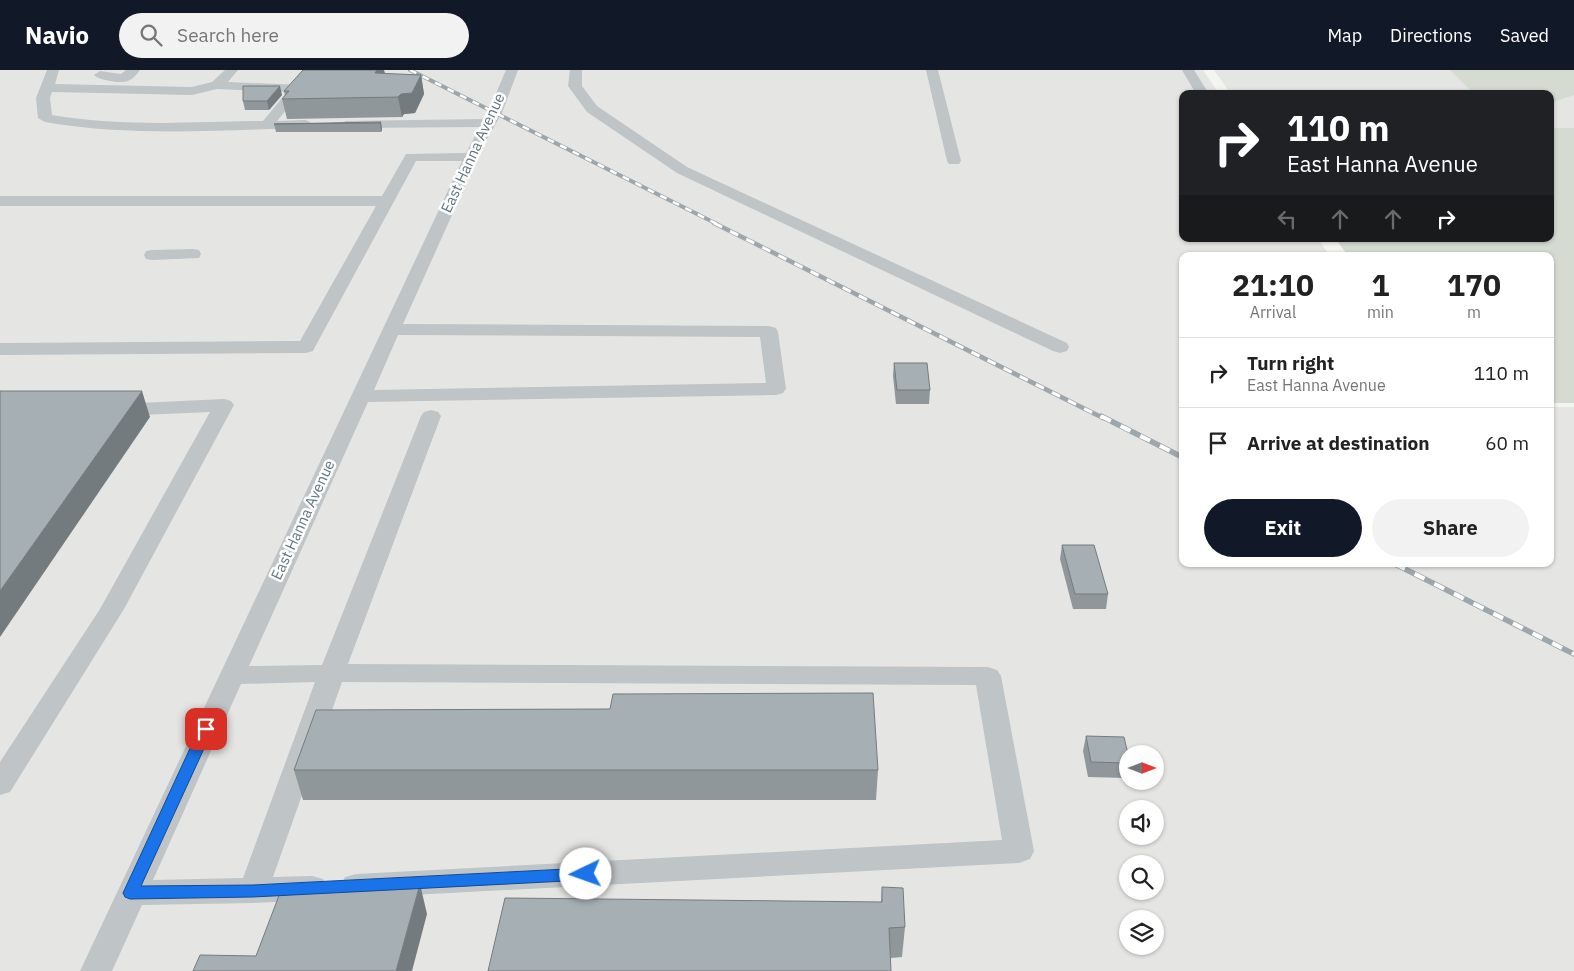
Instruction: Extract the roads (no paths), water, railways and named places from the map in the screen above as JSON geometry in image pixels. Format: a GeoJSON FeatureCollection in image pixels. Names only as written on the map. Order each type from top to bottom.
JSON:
{"type":"FeatureCollection","features":[{"type":"Feature","properties":{"kind":"street"},"geometry":{"type":"LineString","coordinates":[[52,70],[43,98],[45,118],[75,124],[127,126],[489,124]]}},
{"type":"Feature","properties":{"kind":"street"},"geometry":{"type":"LineString","coordinates":[[85,73],[124,78],[134,70]]}},
{"type":"Feature","properties":{"kind":"street","name":"East Hanna Avenue"},"geometry":{"type":"LineString","coordinates":[[96,971],[130,893],[471,158],[489,124],[512,70]]}},
{"type":"Feature","properties":{"kind":"street"},"geometry":{"type":"LineString","coordinates":[[576,70],[575,86],[592,109],[682,170],[1060,347]]}},
{"type":"Feature","properties":{"kind":"street"},"geometry":{"type":"LineString","coordinates":[[932,70],[954,160]]}},
{"type":"Feature","properties":{"kind":"street"},"geometry":{"type":"LineString","coordinates":[[1188,70],[1200,90]]}},
{"type":"Feature","properties":{"kind":"street"},"geometry":{"type":"LineString","coordinates":[[46,88],[70,87],[178,92],[192,91],[220,77],[297,88],[267,125]]}},
{"type":"Feature","properties":{"kind":"street"},"geometry":{"type":"LineString","coordinates":[[0,349],[306,347],[411,157],[471,158]]}},
{"type":"Feature","properties":{"kind":"street"},"geometry":{"type":"LineString","coordinates":[[0,201],[385,201]]}},
{"type":"Feature","properties":{"kind":"street"},"geometry":{"type":"LineString","coordinates":[[152,255],[193,254]]}},
{"type":"Feature","properties":{"kind":"street"},"geometry":{"type":"LineString","coordinates":[[360,396],[776,389],[769,332],[392,329]]}},
{"type":"Feature","properties":{"kind":"street"},"geometry":{"type":"LineString","coordinates":[[0,785],[112,609],[224,405],[102,410]]}},
{"type":"Feature","properties":{"kind":"street"},"geometry":{"type":"LineString","coordinates":[[253,891],[332,672],[431,416]]}},
{"type":"Feature","properties":{"kind":"street"},"geometry":{"type":"LineString","coordinates":[[130,893],[253,891],[1019,851],[988,676],[332,672],[231,675]]}},
{"type":"Feature","properties":{"kind":"railway"},"geometry":{"type":"LineString","coordinates":[[410,70],[717,224]]}},
{"type":"Feature","properties":{"kind":"railway"},"geometry":{"type":"LineString","coordinates":[[714,223],[1103,418]]}},
{"type":"Feature","properties":{"kind":"railway"},"geometry":{"type":"LineString","coordinates":[[1101,416],[1179,455]]}},
{"type":"Feature","properties":{"kind":"railway"},"geometry":{"type":"LineString","coordinates":[[1401,567],[1574,654]]}}]}
